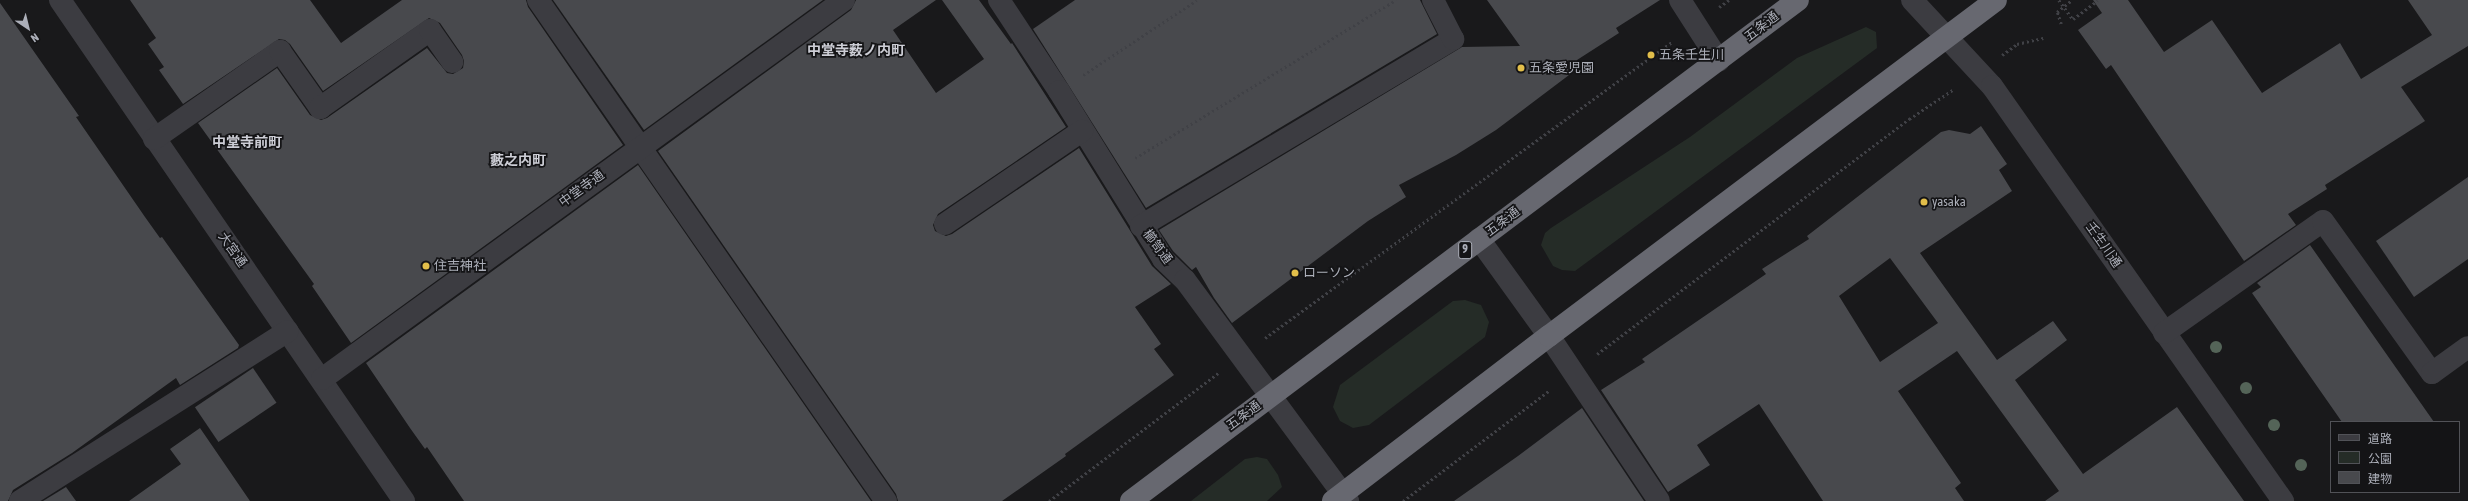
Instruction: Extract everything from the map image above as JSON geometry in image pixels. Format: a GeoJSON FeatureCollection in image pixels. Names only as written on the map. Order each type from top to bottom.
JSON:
{"type":"FeatureCollection","features":[{"type":"Feature","properties":{"kind":"highway","name":"五条通"},"geometry":{"type":"LineString","coordinates":[[1131,501],[1270,395],[1719,61],[1798,0]]}},
{"type":"Feature","properties":{"kind":"highway"},"geometry":{"type":"LineString","coordinates":[[1341,499],[1549,336],[1996,0]]}},
{"type":"Feature","properties":{"kind":"street","name":"大宮通"},"geometry":{"type":"LineString","coordinates":[[60,0],[404,501]]}},
{"type":"Feature","properties":{"kind":"street"},"geometry":{"type":"LineString","coordinates":[[538,0],[886,501]]}},
{"type":"Feature","properties":{"kind":"street","name":"中堂寺通"},"geometry":{"type":"LineString","coordinates":[[322,380],[640,147],[844,0]]}},
{"type":"Feature","properties":{"kind":"street","name":"櫛笥通"},"geometry":{"type":"LineString","coordinates":[[999,0],[1163,259],[1186,280],[1270,395],[1341,499]]}},
{"type":"Feature","properties":{"kind":"street"},"geometry":{"type":"LineString","coordinates":[[1141,226],[1453,39],[1433,0]]}},
{"type":"Feature","properties":{"kind":"street"},"geometry":{"type":"LineString","coordinates":[[1680,0],[1719,61]]}},
{"type":"Feature","properties":{"kind":"street","name":"壬生川通"},"geometry":{"type":"LineString","coordinates":[[1912,0],[1948,36],[1992,86],[2283,501]]}},
{"type":"Feature","properties":{"kind":"street"},"geometry":{"type":"LineString","coordinates":[[154,139],[280,51],[320,108],[430,30],[452,62]]}},
{"type":"Feature","properties":{"kind":"street"},"geometry":{"type":"LineString","coordinates":[[945,224],[1082,131]]}},
{"type":"Feature","properties":{"kind":"street"},"geometry":{"type":"LineString","coordinates":[[2164,332],[2323,221],[2432,373],[2468,347]]}},
{"type":"Feature","properties":{"kind":"street"},"geometry":{"type":"LineString","coordinates":[[1479,239],[1549,336],[1659,501]]}},
{"type":"Feature","properties":{"kind":"street"},"geometry":{"type":"LineString","coordinates":[[20,501],[288,331]]}},
{"type":"Feature","properties":{"kind":"path"},"geometry":{"type":"LineString","coordinates":[[1058,91],[1196,0]]}},
{"type":"Feature","properties":{"kind":"path"},"geometry":{"type":"LineString","coordinates":[[1109,174],[1396,0]]}},
{"type":"Feature","properties":{"kind":"path"},"geometry":{"type":"LineString","coordinates":[[1049,501],[1241,356],[1728,0]]}},
{"type":"Feature","properties":{"kind":"path"},"geometry":{"type":"LineString","coordinates":[[2059,0],[2073,19],[2098,0]]}},
{"type":"Feature","properties":{"kind":"path"},"geometry":{"type":"LineString","coordinates":[[2061,24],[2057,12],[2072,0]]}},
{"type":"Feature","properties":{"kind":"path"},"geometry":{"type":"LineString","coordinates":[[1403,501],[1909,119],[2017,44],[2043,38]]}},
{"type":"Feature","properties":{"kind":"green space"},"geometry":{"type":"Polygon","coordinates":[[[1866,27],[1876,32],[1877,48],[1575,271],[1562,270],[1553,266],[1541,245],[1545,233],[1551,228],[1690,137],[1797,58],[1866,27]]]}},
{"type":"Feature","properties":{"kind":"green space"},"geometry":{"type":"Polygon","coordinates":[[[1465,300],[1481,305],[1489,322],[1485,337],[1369,425],[1353,428],[1340,421],[1333,407],[1340,385],[1453,301],[1465,300]]]}},
{"type":"Feature","properties":{"kind":"green space"},"geometry":{"type":"Polygon","coordinates":[[[1257,457],[1267,459],[1278,475],[1282,487],[1267,501],[1191,501],[1245,459],[1257,457]]]}},
{"type":"Feature","properties":{"kind":"building"},"geometry":{"type":"Polygon","coordinates":[[[130,0],[310,0],[341,43],[402,0],[526,0],[528,7],[623,145],[351,343],[312,286],[314,284],[198,123],[277,68],[310,115],[321,120],[327,118],[427,48],[447,73],[453,74],[463,68],[464,61],[462,55],[440,23],[429,18],[323,91],[290,44],[285,40],[279,39],[183,104],[159,70],[164,67],[148,44],[156,38],[130,0]]]}},
{"type":"Feature","properties":{"kind":"building"},"geometry":{"type":"Polygon","coordinates":[[[553,0],[823,0],[644,130],[553,0]]]}},
{"type":"Feature","properties":{"kind":"building"},"geometry":{"type":"Polygon","coordinates":[[[856,0],[936,0],[893,30],[936,93],[984,59],[942,0],[979,0],[1011,44],[1012,43],[1066,127],[938,214],[933,225],[935,231],[946,236],[952,234],[1079,148],[1152,266],[1171,284],[1135,307],[1161,344],[1154,349],[1174,375],[1065,454],[1066,456],[1002,501],[898,501],[896,494],[658,151],[851,10],[856,0]]]}},
{"type":"Feature","properties":{"kind":"building"},"geometry":{"type":"Polygon","coordinates":[[[1075,0],[1420,0],[1437,34],[1146,208],[1033,29],[1075,0]]]}},
{"type":"Feature","properties":{"kind":"building"},"geometry":{"type":"Polygon","coordinates":[[[1487,0],[1660,0],[1616,28],[1619,33],[1577,60],[1573,72],[1496,130],[1456,155],[1399,185],[1406,197],[1368,221],[1232,323],[1214,298],[1196,267],[1192,270],[1173,251],[1159,230],[1462,47],[1520,46],[1487,0]]]}},
{"type":"Feature","properties":{"kind":"building"},"geometry":{"type":"Polygon","coordinates":[[[2093,0],[2128,0],[2164,52],[2212,20],[2262,93],[2340,43],[2361,79],[2432,35],[2408,0],[2468,0],[2468,46],[2401,87],[2425,121],[2325,185],[2327,189],[2288,214],[2296,225],[2244,261],[2111,65],[2106,69],[2078,30],[2102,13],[2093,0]]]}},
{"type":"Feature","properties":{"kind":"building"},"geometry":{"type":"Polygon","coordinates":[[[0,3],[79,116],[76,117],[145,217],[160,238],[162,237],[239,345],[238,348],[180,385],[176,378],[72,453],[13,490],[8,501],[0,501],[0,3]]]}},
{"type":"Feature","properties":{"kind":"building"},"geometry":{"type":"Polygon","coordinates":[[[1981,126],[2007,164],[1999,170],[2012,191],[1920,253],[1997,360],[2053,321],[2067,340],[2015,380],[2083,474],[2177,407],[2244,501],[2045,501],[2059,491],[1957,351],[1898,391],[1961,483],[1955,488],[1964,501],[1823,501],[1759,404],[1697,445],[1710,465],[1668,492],[1601,390],[1645,362],[1642,359],[1766,274],[1762,269],[1809,239],[1807,236],[1941,132],[1949,130],[1970,134],[1981,126]],[[1890,258],[1839,296],[1880,362],[1938,323],[1890,258]]]}},
{"type":"Feature","properties":{"kind":"building"},"geometry":{"type":"Polygon","coordinates":[[[638,165],[871,501],[464,501],[427,447],[425,449],[410,428],[366,363],[638,165]]]}},
{"type":"Feature","properties":{"kind":"building"},"geometry":{"type":"Polygon","coordinates":[[[2468,177],[2468,259],[2414,297],[2376,241],[2468,177]]]}},
{"type":"Feature","properties":{"kind":"building"},"geometry":{"type":"Polygon","coordinates":[[[2310,245],[2433,421],[2341,421],[2252,293],[2261,287],[2257,283],[2310,245]]]}},
{"type":"Feature","properties":{"kind":"building"},"geometry":{"type":"Polygon","coordinates":[[[253,368],[276,403],[218,442],[195,407],[253,368]]]}},
{"type":"Feature","properties":{"kind":"building"},"geometry":{"type":"Polygon","coordinates":[[[1582,408],[1644,501],[1454,501],[1518,456],[1582,408]]]}},
{"type":"Feature","properties":{"kind":"building"},"geometry":{"type":"Polygon","coordinates":[[[200,428],[250,501],[129,501],[181,464],[170,449],[200,428]]]}},
{"type":"Feature","properties":{"kind":"building"},"geometry":{"type":"Polygon","coordinates":[[[66,487],[76,501],[43,501],[66,487]]]}},
{"type":"Feature","properties":{"kind":"place","name":"五条壬生川"},"geometry":{"type":"Point","coordinates":[1651,55]}},
{"type":"Feature","properties":{"kind":"place","name":"五条愛児園"},"geometry":{"type":"Point","coordinates":[1521,68]}},
{"type":"Feature","properties":{"kind":"place","name":"yasaka"},"geometry":{"type":"Point","coordinates":[1924,202]}},
{"type":"Feature","properties":{"kind":"place","name":"住吉神社"},"geometry":{"type":"Point","coordinates":[426,266]}},
{"type":"Feature","properties":{"kind":"place","name":"ローソン"},"geometry":{"type":"Point","coordinates":[1295,273]}},
{"type":"Feature","properties":{"kind":"district","name":"中堂寺薮ノ内町"},"geometry":{"type":"Point","coordinates":[856,50]}},
{"type":"Feature","properties":{"kind":"district","name":"中堂寺前町"},"geometry":{"type":"Point","coordinates":[247,142]}},
{"type":"Feature","properties":{"kind":"district","name":"藪之内町"},"geometry":{"type":"Point","coordinates":[518,160]}}]}
